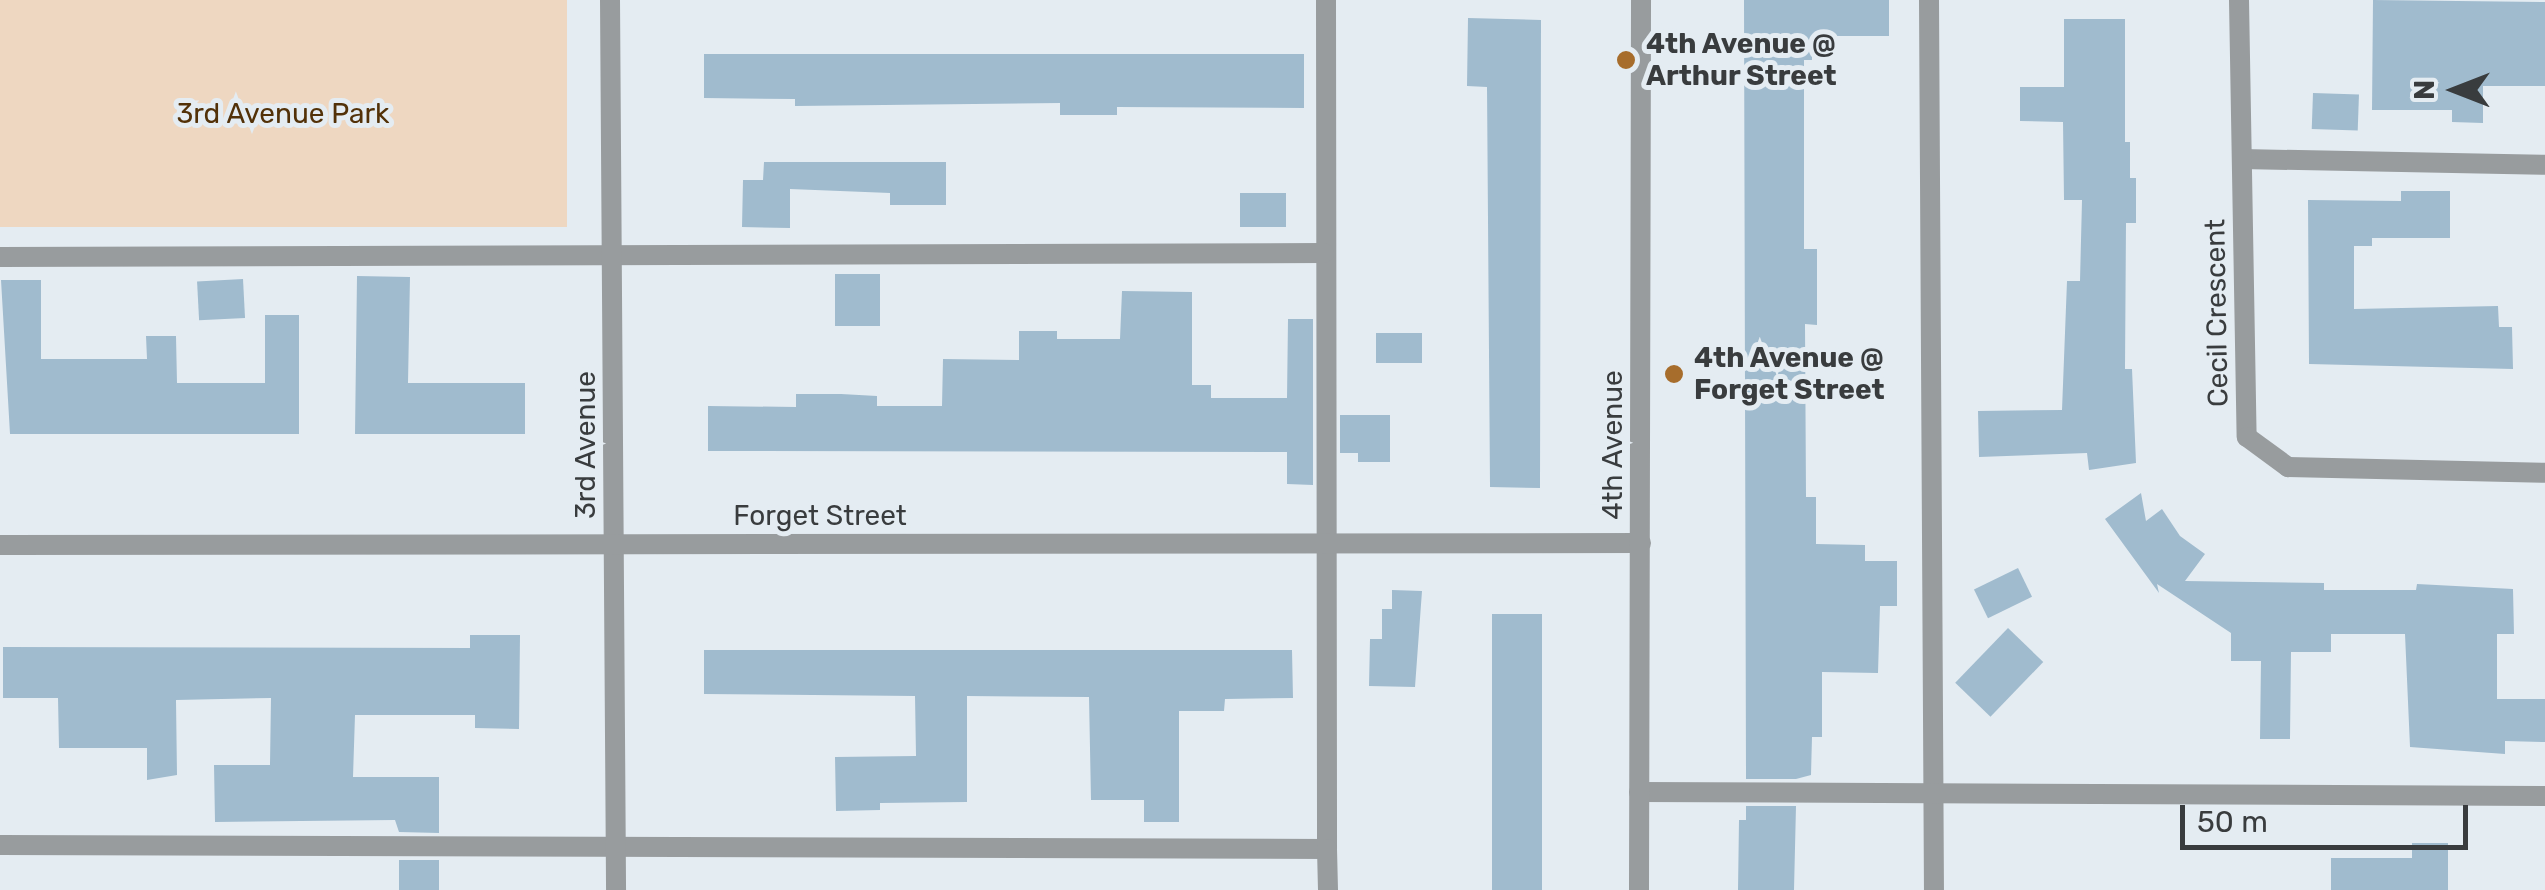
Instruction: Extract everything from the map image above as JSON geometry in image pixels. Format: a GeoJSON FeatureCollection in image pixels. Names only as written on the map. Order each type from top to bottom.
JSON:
{"type":"FeatureCollection","features":[{"type":"Feature","properties":{"kind":"street","name":"3rd Avenue"},"geometry":{"type":"LineString","coordinates":[[610,0],[616,890]]}},
{"type":"Feature","properties":{"kind":"street"},"geometry":{"type":"LineString","coordinates":[[1326,0],[1323,542],[1328,890]]}},
{"type":"Feature","properties":{"kind":"street","name":"4th Avenue"},"geometry":{"type":"LineString","coordinates":[[1639,890],[1641,0]]}},
{"type":"Feature","properties":{"kind":"street"},"geometry":{"type":"LineString","coordinates":[[1929,0],[1934,890]]}},
{"type":"Feature","properties":{"kind":"street","name":"Cecil Crescent"},"geometry":{"type":"LineString","coordinates":[[2239,0],[2247,437],[2288,467],[2545,474]]}},
{"type":"Feature","properties":{"kind":"street"},"geometry":{"type":"LineString","coordinates":[[2242,159],[2545,165]]}},
{"type":"Feature","properties":{"kind":"street"},"geometry":{"type":"LineString","coordinates":[[0,257],[1324,253]]}},
{"type":"Feature","properties":{"kind":"street","name":"Forget Street"},"geometry":{"type":"LineString","coordinates":[[0,546],[1640,543]]}},
{"type":"Feature","properties":{"kind":"street"},"geometry":{"type":"LineString","coordinates":[[1639,792],[2545,796]]}},
{"type":"Feature","properties":{"kind":"street"},"geometry":{"type":"LineString","coordinates":[[0,845],[1327,849]]}},
{"type":"Feature","properties":{"kind":"green space","name":"3rd Avenue Park"},"geometry":{"type":"Polygon","coordinates":[[[0,0],[567,0],[567,227],[0,227],[0,0]]]}},
{"type":"Feature","properties":{"kind":"building"},"geometry":{"type":"Polygon","coordinates":[[[1744,0],[1889,0],[1889,36],[1812,36],[1812,60],[1804,60],[1804,249],[1817,249],[1817,325],[1805,324],[1806,497],[1816,497],[1816,544],[1865,545],[1865,561],[1897,561],[1897,606],[1880,606],[1878,673],[1822,672],[1822,737],[1812,737],[1811,775],[1796,779],[1746,779],[1744,0]]]}},
{"type":"Feature","properties":{"kind":"building"},"geometry":{"type":"Polygon","coordinates":[[[2373,0],[2545,2],[2545,86],[2483,86],[2483,123],[2452,122],[2452,110],[2372,110],[2373,0]]]}},
{"type":"Feature","properties":{"kind":"building"},"geometry":{"type":"Polygon","coordinates":[[[1468,18],[1541,20],[1540,488],[1490,487],[1487,87],[1467,86],[1468,18]]]}},
{"type":"Feature","properties":{"kind":"building"},"geometry":{"type":"Polygon","coordinates":[[[2064,19],[2125,19],[2125,142],[2130,142],[2130,178],[2136,178],[2136,223],[2126,223],[2125,369],[2132,369],[2136,463],[2089,470],[2087,453],[1979,457],[1978,411],[2062,410],[2067,281],[2080,281],[2082,200],[2064,200],[2063,122],[2020,121],[2020,87],[2064,87],[2064,19]]]}},
{"type":"Feature","properties":{"kind":"building"},"geometry":{"type":"Polygon","coordinates":[[[704,54],[1304,54],[1304,108],[1117,107],[1117,115],[1060,115],[1060,103],[795,106],[795,99],[704,98],[704,54]]]}},
{"type":"Feature","properties":{"kind":"building"},"geometry":{"type":"Polygon","coordinates":[[[2313,93],[2359,95],[2358,131],[2312,129],[2313,93]]]}},
{"type":"Feature","properties":{"kind":"building"},"geometry":{"type":"Polygon","coordinates":[[[764,162],[946,162],[946,205],[890,205],[890,193],[790,189],[790,228],[742,227],[743,180],[763,180],[764,162]]]}},
{"type":"Feature","properties":{"kind":"building"},"geometry":{"type":"Polygon","coordinates":[[[2401,191],[2450,191],[2450,238],[2372,238],[2372,246],[2354,246],[2354,309],[2498,306],[2499,327],[2512,327],[2513,369],[2309,364],[2308,200],[2401,201],[2401,191]]]}},
{"type":"Feature","properties":{"kind":"building"},"geometry":{"type":"Polygon","coordinates":[[[1240,193],[1286,193],[1286,227],[1240,227],[1240,193]]]}},
{"type":"Feature","properties":{"kind":"building"},"geometry":{"type":"Polygon","coordinates":[[[835,274],[880,274],[880,326],[835,326],[835,274]]]}},
{"type":"Feature","properties":{"kind":"building"},"geometry":{"type":"Polygon","coordinates":[[[357,276],[410,277],[408,383],[525,383],[525,434],[355,434],[357,276]]]}},
{"type":"Feature","properties":{"kind":"building"},"geometry":{"type":"Polygon","coordinates":[[[243,279],[245,318],[199,320],[197,281],[243,279]]]}},
{"type":"Feature","properties":{"kind":"building"},"geometry":{"type":"Polygon","coordinates":[[[1,280],[41,280],[41,359],[147,359],[146,336],[176,336],[177,383],[265,383],[265,315],[299,315],[299,434],[10,434],[1,280]]]}},
{"type":"Feature","properties":{"kind":"building"},"geometry":{"type":"Polygon","coordinates":[[[1122,291],[1192,292],[1192,385],[1211,385],[1211,398],[1287,398],[1288,319],[1313,319],[1313,485],[1287,484],[1287,452],[708,451],[708,406],[796,407],[796,394],[841,394],[877,396],[877,406],[942,406],[943,359],[1019,360],[1019,331],[1057,331],[1057,339],[1120,339],[1122,291]]]}},
{"type":"Feature","properties":{"kind":"building"},"geometry":{"type":"Polygon","coordinates":[[[1376,333],[1422,333],[1422,363],[1376,363],[1376,333]]]}},
{"type":"Feature","properties":{"kind":"building"},"geometry":{"type":"Polygon","coordinates":[[[1340,415],[1390,415],[1390,462],[1358,462],[1358,453],[1340,453],[1340,415]]]}},
{"type":"Feature","properties":{"kind":"building"},"geometry":{"type":"Polygon","coordinates":[[[2141,493],[2146,521],[2162,509],[2180,536],[2205,554],[2185,581],[2324,583],[2324,590],[2416,590],[2417,584],[2513,589],[2514,634],[2497,634],[2497,699],[2545,699],[2545,742],[2505,741],[2505,754],[2410,747],[2405,634],[2331,634],[2331,652],[2291,652],[2290,739],[2260,739],[2261,661],[2231,661],[2231,633],[2157,584],[2159,593],[2105,519],[2141,493]]]}},
{"type":"Feature","properties":{"kind":"building"},"geometry":{"type":"Polygon","coordinates":[[[2018,568],[2032,597],[1988,618],[1974,589],[2018,568]]]}},
{"type":"Feature","properties":{"kind":"building"},"geometry":{"type":"Polygon","coordinates":[[[1392,590],[1422,591],[1415,687],[1369,686],[1370,639],[1382,639],[1382,609],[1392,609],[1392,590]]]}},
{"type":"Feature","properties":{"kind":"building"},"geometry":{"type":"Polygon","coordinates":[[[1492,614],[1542,614],[1542,890],[1492,890],[1492,614]]]}},
{"type":"Feature","properties":{"kind":"building"},"geometry":{"type":"Polygon","coordinates":[[[2008,628],[2043,662],[1990,717],[1955,683],[2008,628]]]}},
{"type":"Feature","properties":{"kind":"building"},"geometry":{"type":"Polygon","coordinates":[[[470,635],[520,635],[519,729],[475,728],[475,715],[355,715],[353,777],[439,777],[439,833],[399,832],[395,820],[215,822],[214,765],[270,765],[271,698],[176,700],[177,775],[147,780],[147,748],[59,748],[58,698],[3,698],[3,647],[470,648],[470,635]]]}},
{"type":"Feature","properties":{"kind":"building"},"geometry":{"type":"Polygon","coordinates":[[[704,650],[1292,650],[1293,698],[1225,699],[1224,711],[1179,711],[1179,822],[1144,822],[1144,800],[1091,800],[1089,697],[967,696],[967,802],[880,803],[880,810],[836,811],[835,757],[916,756],[915,696],[704,694],[704,650]]]}},
{"type":"Feature","properties":{"kind":"building"},"geometry":{"type":"Polygon","coordinates":[[[1746,806],[1796,806],[1794,890],[1738,890],[1739,820],[1746,820],[1746,806]]]}},
{"type":"Feature","properties":{"kind":"building"},"geometry":{"type":"Polygon","coordinates":[[[2412,843],[2448,843],[2448,890],[2331,890],[2331,858],[2412,858],[2412,843]]]}},
{"type":"Feature","properties":{"kind":"building"},"geometry":{"type":"Polygon","coordinates":[[[399,860],[439,860],[439,890],[399,890],[399,860]]]}},
{"type":"Feature","properties":{"kind":"place","name":"4th Avenue @ Arthur Street"},"geometry":{"type":"Point","coordinates":[1626,60]}},
{"type":"Feature","properties":{"kind":"place","name":"4th Avenue @ Forget Street"},"geometry":{"type":"Point","coordinates":[1674,374]}}]}
